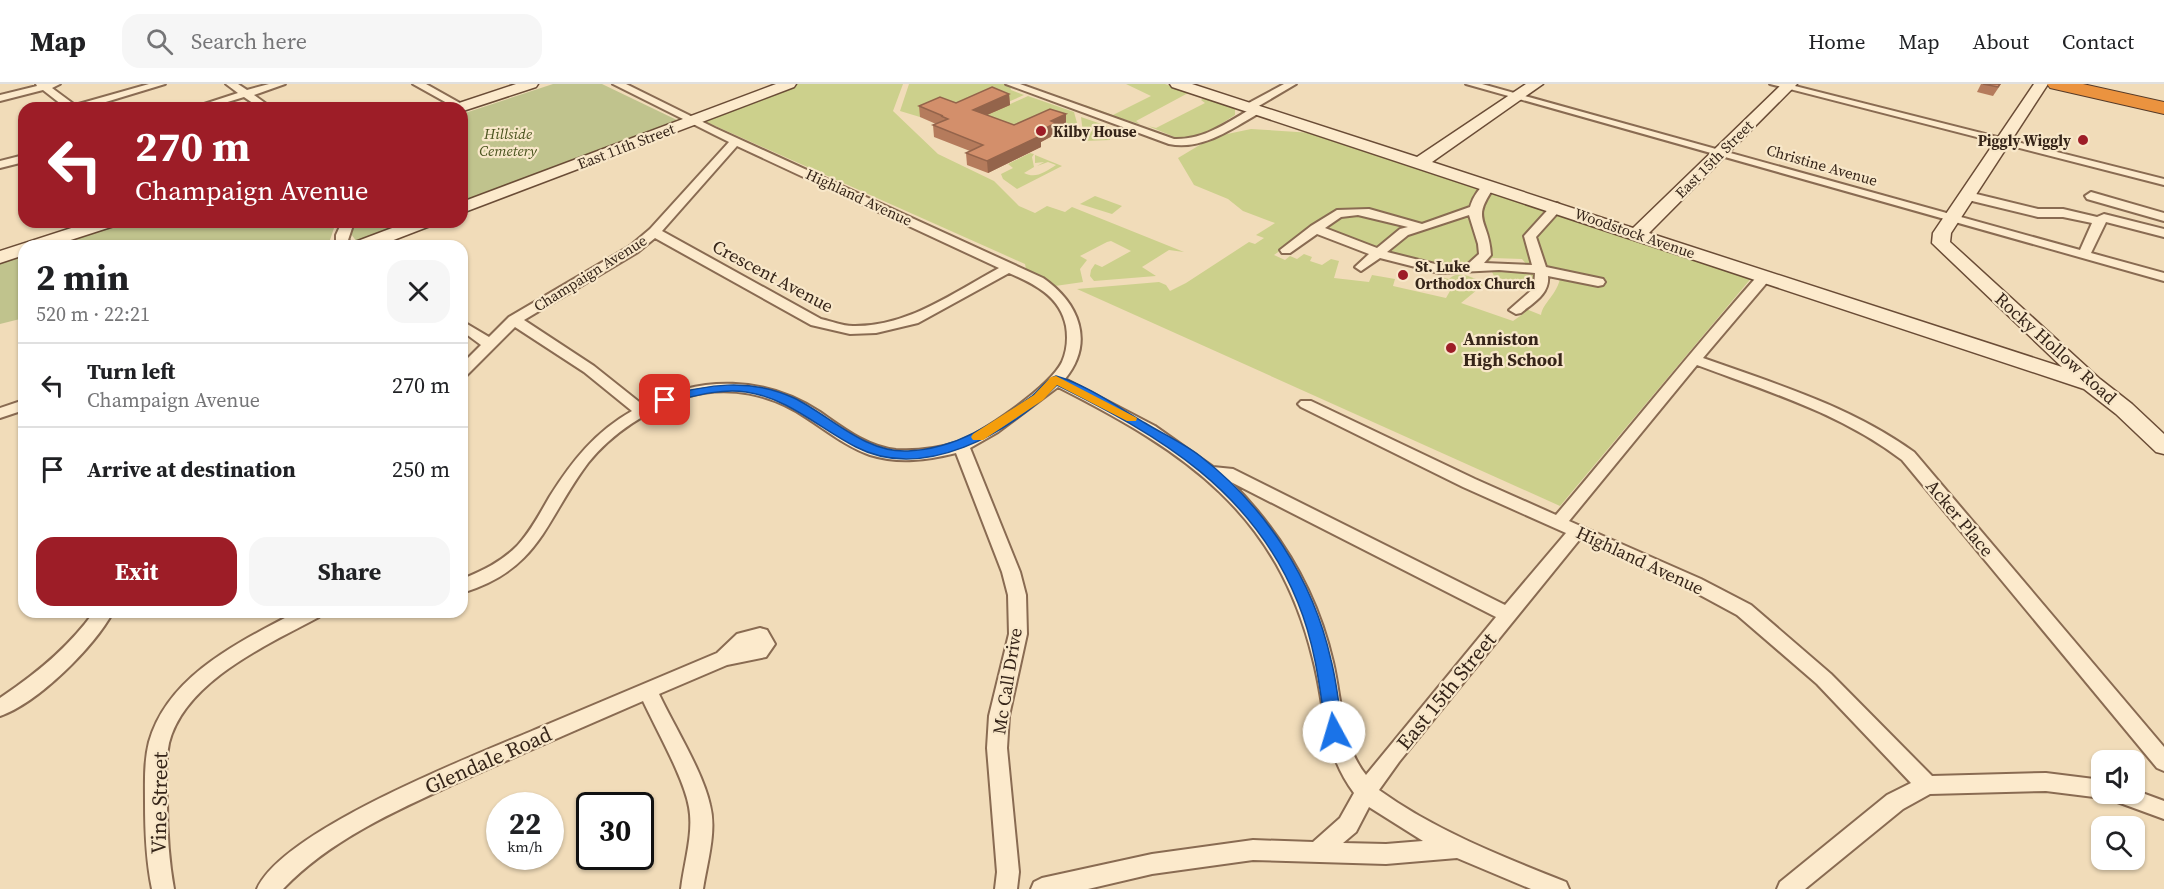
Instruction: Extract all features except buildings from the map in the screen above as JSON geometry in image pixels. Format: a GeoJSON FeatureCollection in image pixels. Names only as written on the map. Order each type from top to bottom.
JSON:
{"type":"FeatureCollection","features":[{"type":"Feature","properties":{"kind":"highway"},"geometry":{"type":"LineString","coordinates":[[2057,84],[2164,108]]}},
{"type":"Feature","properties":{"kind":"highway"},"geometry":{"type":"LineString","coordinates":[[2104,84],[2164,97]]}},
{"type":"Feature","properties":{"kind":"street"},"geometry":{"type":"LineString","coordinates":[[96,102],[160,84]]}},
{"type":"Feature","properties":{"kind":"street"},"geometry":{"type":"LineString","coordinates":[[231,84],[258,102]]}},
{"type":"Feature","properties":{"kind":"street"},"geometry":{"type":"LineString","coordinates":[[219,102],[280,84]]}},
{"type":"Feature","properties":{"kind":"street"},"geometry":{"type":"LineString","coordinates":[[418,84],[451,102]]}},
{"type":"Feature","properties":{"kind":"street","name":"Highland Avenue"},"geometry":{"type":"LineString","coordinates":[[618,84],[1038,280],[1057,295],[1068,309],[1073,322],[1074,345],[1070,360],[1056,380]]}},
{"type":"Feature","properties":{"kind":"street","name":"East 11th Street"},"geometry":{"type":"LineString","coordinates":[[468,206],[789,84]]}},
{"type":"Feature","properties":{"kind":"street"},"geometry":{"type":"LineString","coordinates":[[1011,84],[1173,142],[1187,144],[1201,140],[1291,84]]}},
{"type":"Feature","properties":{"kind":"street","name":"Woodstock Avenue"},"geometry":{"type":"LineString","coordinates":[[1177,84],[1421,162],[2092,384]]}},
{"type":"Feature","properties":{"kind":"street","name":"Christine Avenue"},"geometry":{"type":"LineString","coordinates":[[1471,84],[2164,277]]}},
{"type":"Feature","properties":{"kind":"street"},"geometry":{"type":"LineString","coordinates":[[1421,162],[1536,84]]}},
{"type":"Feature","properties":{"kind":"street"},"geometry":{"type":"LineString","coordinates":[[1953,218],[2004,142],[2023,108],[2041,84]]}},
{"type":"Feature","properties":{"kind":"street"},"geometry":{"type":"LineString","coordinates":[[0,96],[45,85],[66,102]]}},
{"type":"Feature","properties":{"kind":"street"},"geometry":{"type":"LineString","coordinates":[[468,104],[520,85]]}},
{"type":"Feature","properties":{"kind":"street"},"geometry":{"type":"LineString","coordinates":[[1784,85],[2164,182]]}},
{"type":"Feature","properties":{"kind":"street","name":"East 15th Street"},"geometry":{"type":"LineString","coordinates":[[1637,234],[1719,154],[1784,85]]}},
{"type":"Feature","properties":{"kind":"street","name":"Champaign Avenue"},"geometry":{"type":"LineString","coordinates":[[468,366],[514,320],[634,249],[654,232],[736,141]]}},
{"type":"Feature","properties":{"kind":"street"},"geometry":{"type":"LineString","coordinates":[[0,165],[18,160]]}},
{"type":"Feature","properties":{"kind":"street"},"geometry":{"type":"LineString","coordinates":[[1472,267],[1485,255],[1486,244],[1475,218],[1475,209],[1478,196],[1490,185]]}},
{"type":"Feature","properties":{"kind":"street"},"geometry":{"type":"LineString","coordinates":[[1968,196],[2038,213],[2063,213],[2099,221],[2111,218],[2164,233]]}},
{"type":"Feature","properties":{"kind":"street"},"geometry":{"type":"LineString","coordinates":[[2091,196],[2164,217]]}},
{"type":"Feature","properties":{"kind":"street"},"geometry":{"type":"LineString","coordinates":[[1516,310],[1542,285],[1543,277],[1531,247],[1530,236],[1557,207]]}},
{"type":"Feature","properties":{"kind":"street"},"geometry":{"type":"LineString","coordinates":[[1361,267],[1404,232],[1475,209]]}},
{"type":"Feature","properties":{"kind":"street"},"geometry":{"type":"LineString","coordinates":[[1286,250],[1337,214],[1344,212],[1363,213],[1420,228]]}},
{"type":"Feature","properties":{"kind":"street","name":"Rocky Hollow Road"},"geometry":{"type":"LineString","coordinates":[[1953,218],[1942,233],[1941,243],[2092,384],[2124,409],[2164,447]]}},
{"type":"Feature","properties":{"kind":"street"},"geometry":{"type":"LineString","coordinates":[[2084,254],[2099,221]]}},
{"type":"Feature","properties":{"kind":"street"},"geometry":{"type":"LineString","coordinates":[[52,240],[90,228]]}},
{"type":"Feature","properties":{"kind":"street"},"geometry":{"type":"LineString","coordinates":[[377,240],[408,228]]}},
{"type":"Feature","properties":{"kind":"street"},"geometry":{"type":"LineString","coordinates":[[1315,229],[1377,253],[1439,269],[1499,266],[1540,270],[1598,282]]}},
{"type":"Feature","properties":{"kind":"street","name":"Crescent Avenue"},"geometry":{"type":"LineString","coordinates":[[654,232],[816,322],[850,330],[876,329],[913,320],[1010,267]]}},
{"type":"Feature","properties":{"kind":"street"},"geometry":{"type":"LineString","coordinates":[[0,257],[18,251]]}},
{"type":"Feature","properties":{"kind":"street","name":"East 15th Street"},"geometry":{"type":"LineString","coordinates":[[1318,851],[1347,825],[1366,792],[1508,615],[1568,526],[1654,410],[1693,359],[1765,276]]}},
{"type":"Feature","properties":{"kind":"street"},"geometry":{"type":"LineString","coordinates":[[514,320],[589,369],[642,411]]}},
{"type":"Feature","properties":{"kind":"street"},"geometry":{"type":"LineString","coordinates":[[468,329],[489,344]]}},
{"type":"Feature","properties":{"kind":"street","name":"Acker Place"},"geometry":{"type":"LineString","coordinates":[[1693,359],[1856,421],[1885,438],[1908,456],[2164,762]]}},
{"type":"Feature","properties":{"kind":"street"},"geometry":{"type":"LineString","coordinates":[[468,584],[497,572],[516,558],[535,537],[584,457],[602,440],[642,411],[677,395],[704,389],[746,388],[789,401],[876,451],[908,455],[961,446],[982,435],[1038,397],[1056,380],[1179,447],[1236,494],[1254,514],[1296,580],[1307,605],[1323,659],[1339,749],[1347,766],[1366,792],[1405,819],[1456,848],[1558,889]]}},
{"type":"Feature","properties":{"kind":"street","name":"Highland Avenue"},"geometry":{"type":"LineString","coordinates":[[1306,404],[1470,483],[1695,584],[1744,610],[1824,679],[1927,785]]}},
{"type":"Feature","properties":{"kind":"street"},"geometry":{"type":"LineString","coordinates":[[0,413],[18,407]]}},
{"type":"Feature","properties":{"kind":"street","name":"Mc Call Drive"},"geometry":{"type":"LineString","coordinates":[[961,446],[1011,572],[1017,596],[1018,634],[999,716],[997,748],[1008,872],[1006,889]]}},
{"type":"Feature","properties":{"kind":"street"},"geometry":{"type":"LineString","coordinates":[[1210,472],[1227,473],[1508,615]]}},
{"type":"Feature","properties":{"kind":"street"},"geometry":{"type":"LineString","coordinates":[[0,708],[47,675],[76,649],[100,618]]}},
{"type":"Feature","properties":{"kind":"street","name":"Vine Street"},"geometry":{"type":"LineString","coordinates":[[163,889],[158,869],[157,751],[169,719],[178,704],[223,663],[302,618]]}},
{"type":"Feature","properties":{"kind":"street","name":"Glendale Road"},"geometry":{"type":"LineString","coordinates":[[268,889],[290,866],[330,836],[391,803],[724,658]]}},
{"type":"Feature","properties":{"kind":"street"},"geometry":{"type":"LineString","coordinates":[[648,692],[693,786],[700,806],[701,824],[692,889]]}},
{"type":"Feature","properties":{"kind":"street"},"geometry":{"type":"LineString","coordinates":[[1788,889],[1896,802],[1927,785],[2046,782],[2091,788]]}},
{"type":"Feature","properties":{"kind":"street"},"geometry":{"type":"LineString","coordinates":[[2145,803],[2164,810]]}},
{"type":"Feature","properties":{"kind":"street"},"geometry":{"type":"LineString","coordinates":[[1042,889],[1152,864],[1253,850],[1386,854],[1456,848]]}},
{"type":"Feature","properties":{"kind":"green space","name":"Hillside Cemetery"},"geometry":{"type":"Polygon","coordinates":[[[553,84],[602,84],[679,121],[468,200],[468,112],[553,84]]]}},
{"type":"Feature","properties":{"kind":"green space"},"geometry":{"type":"Polygon","coordinates":[[[797,84],[903,84],[893,111],[938,154],[994,181],[1019,206],[1035,213],[1047,206],[1065,212],[1072,207],[1184,252],[1169,250],[1142,267],[1156,276],[1094,281],[1090,276],[1095,264],[1102,267],[1131,251],[1111,241],[1107,242],[1080,256],[1087,260],[1080,269],[1083,282],[1055,286],[1026,269],[1025,264],[702,120],[797,84]]]}},
{"type":"Feature","properties":{"kind":"green space"},"geometry":{"type":"Polygon","coordinates":[[[909,84],[1006,84],[1010,85],[1011,90],[1024,95],[1008,102],[1010,100],[1003,97],[920,117],[900,111],[909,84]]]}},
{"type":"Feature","properties":{"kind":"green space"},"geometry":{"type":"Polygon","coordinates":[[[1126,84],[1165,84],[1190,92],[1136,121],[1140,124],[1082,107],[1085,105],[1113,115],[1151,96],[1126,84]]]}},
{"type":"Feature","properties":{"kind":"green space"},"geometry":{"type":"Polygon","coordinates":[[[1028,96],[1074,112],[1077,123],[1055,132],[1027,131],[973,121],[1028,96]]]}},
{"type":"Feature","properties":{"kind":"green space"},"geometry":{"type":"Polygon","coordinates":[[[1204,98],[1235,108],[1235,115],[1199,138],[1177,138],[1148,126],[1156,128],[1205,103],[1201,100],[1204,98]]]}},
{"type":"Feature","properties":{"kind":"green space"},"geometry":{"type":"Polygon","coordinates":[[[1081,117],[1107,126],[1110,140],[1084,141],[1081,117]]]}},
{"type":"Feature","properties":{"kind":"green space"},"geometry":{"type":"Polygon","coordinates":[[[1251,129],[1313,133],[1483,188],[1472,199],[1470,207],[1424,224],[1362,211],[1342,210],[1331,214],[1274,255],[1285,260],[1290,256],[1297,259],[1304,254],[1312,257],[1310,261],[1322,265],[1331,259],[1339,261],[1334,278],[1369,282],[1372,275],[1395,279],[1393,286],[1446,298],[1450,291],[1439,286],[1441,277],[1449,279],[1453,276],[1464,275],[1481,281],[1479,283],[1483,285],[1461,303],[1513,321],[1526,309],[1541,315],[1561,275],[1600,285],[1605,280],[1544,269],[1535,237],[1556,211],[1753,276],[1560,506],[1077,289],[1159,282],[1166,285],[1170,291],[1249,242],[1255,244],[1264,238],[1256,235],[1275,223],[1243,211],[1228,199],[1194,185],[1178,158],[1213,137],[1251,129]]]}},
{"type":"Feature","properties":{"kind":"green space"},"geometry":{"type":"Polygon","coordinates":[[[1030,153],[1034,154],[1032,157],[1034,167],[1024,173],[1028,175],[1036,175],[1056,165],[1048,162],[1037,166],[1044,162],[1035,163],[1035,155],[1062,166],[1017,189],[1003,179],[1001,174],[1013,168],[1008,164],[1030,153]]]}},
{"type":"Feature","properties":{"kind":"green space"},"geometry":{"type":"Polygon","coordinates":[[[1491,190],[1544,208],[1543,216],[1530,229],[1534,265],[1527,265],[1522,259],[1492,258],[1488,263],[1486,262],[1489,247],[1479,205],[1491,190]]]}},
{"type":"Feature","properties":{"kind":"green space"},"geometry":{"type":"Polygon","coordinates":[[[1095,196],[1122,206],[1112,214],[1080,204],[1095,196]]]}},
{"type":"Feature","properties":{"kind":"green space"},"geometry":{"type":"Polygon","coordinates":[[[1470,213],[1480,253],[1472,261],[1461,265],[1437,265],[1390,253],[1387,250],[1403,236],[1470,213]]]}},
{"type":"Feature","properties":{"kind":"green space"},"geometry":{"type":"Polygon","coordinates":[[[1357,214],[1405,228],[1375,248],[1322,229],[1341,215],[1357,214]]]}},
{"type":"Feature","properties":{"kind":"green space"},"geometry":{"type":"Polygon","coordinates":[[[107,228],[334,228],[330,240],[70,240],[107,228]]]}},
{"type":"Feature","properties":{"kind":"green space"},"geometry":{"type":"Polygon","coordinates":[[[352,228],[394,228],[362,240],[356,240],[351,234],[352,228]]]}},
{"type":"Feature","properties":{"kind":"green space"},"geometry":{"type":"Polygon","coordinates":[[[18,257],[18,320],[0,324],[0,263],[18,257]]]}},
{"type":"Feature","properties":{"kind":"green space"},"geometry":{"type":"Polygon","coordinates":[[[1491,270],[1531,272],[1536,276],[1535,283],[1521,286],[1494,276],[1491,270]]]}},
{"type":"Feature","properties":{"kind":"slow traffic"},"geometry":{"type":"LineString","coordinates":[[978,437],[1038,397],[1056,380],[1131,418]]}},
{"type":"Feature","properties":{"kind":"place","name":"Kilby House"},"geometry":{"type":"Point","coordinates":[1041,131]}},
{"type":"Feature","properties":{"kind":"place","name":"Piggly Wiggly"},"geometry":{"type":"Point","coordinates":[2083,140]}},
{"type":"Feature","properties":{"kind":"place","name":"St. Luke Orthodox Church"},"geometry":{"type":"Point","coordinates":[1403,275]}},
{"type":"Feature","properties":{"kind":"place","name":"Anniston High School"},"geometry":{"type":"Point","coordinates":[1451,348]}},
{"type":"Feature","properties":{"kind":"route"},"geometry":{"type":"LineString","coordinates":[[665,400],[704,389],[746,388],[789,401],[876,451],[908,455],[961,446],[982,435],[1038,397],[1056,380],[1099,401],[1194,458],[1236,494],[1270,536],[1296,580],[1307,605],[1323,659],[1334,732]]}}]}
